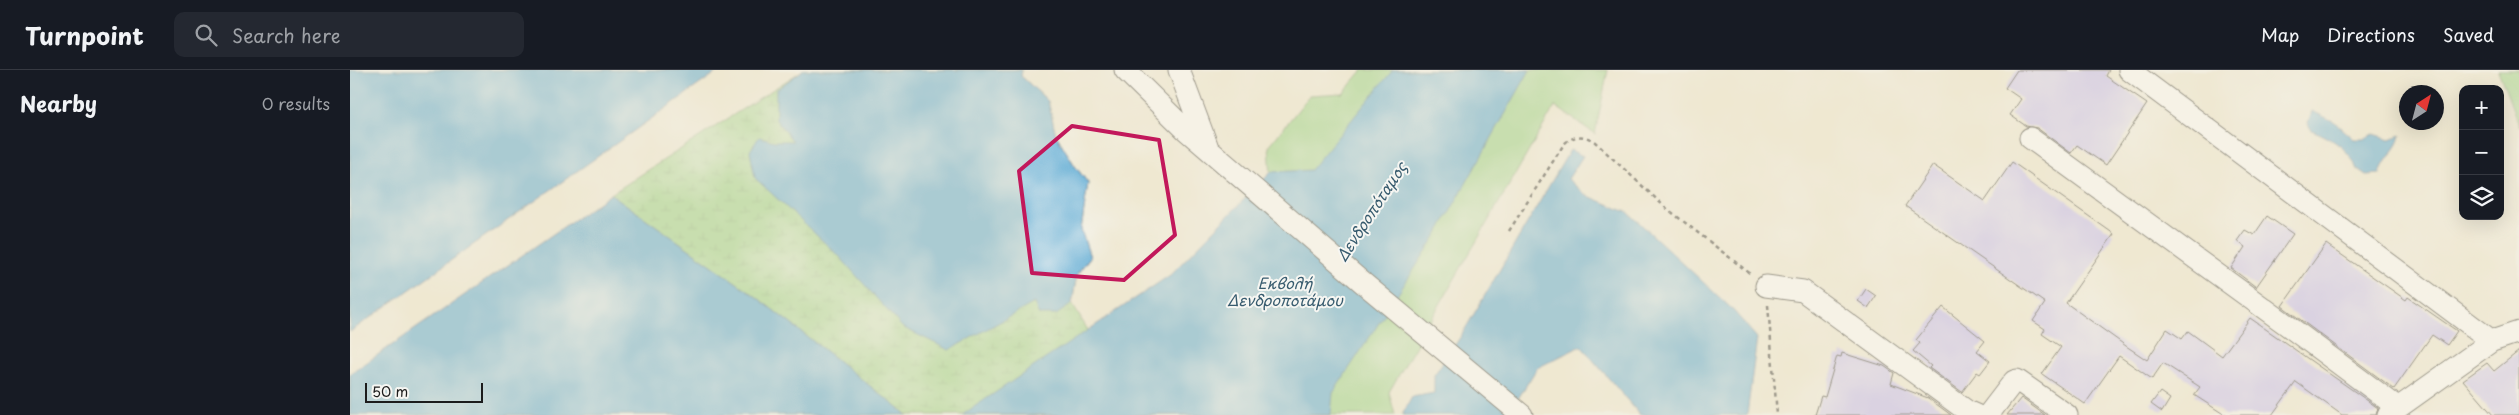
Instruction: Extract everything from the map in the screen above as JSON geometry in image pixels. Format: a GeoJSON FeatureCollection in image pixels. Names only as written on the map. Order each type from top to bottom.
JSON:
{"type":"FeatureCollection","features":[{"type":"Feature","properties":{"kind":"street"},"geometry":{"type":"LineString","coordinates":[[1125,70],[1209,150],[1362,282],[1522,415]]}},
{"type":"Feature","properties":{"kind":"street"},"geometry":{"type":"LineString","coordinates":[[1179,70],[1209,150]]}},
{"type":"Feature","properties":{"kind":"street"},"geometry":{"type":"LineString","coordinates":[[2129,70],[2492,341]]}},
{"type":"Feature","properties":{"kind":"street"},"geometry":{"type":"LineString","coordinates":[[2030,138],[2287,324],[2393,411],[2492,341],[2519,332]]}},
{"type":"Feature","properties":{"kind":"street"},"geometry":{"type":"LineString","coordinates":[[1766,286],[1803,291],[1931,386],[1967,411],[1976,415]]}},
{"type":"Feature","properties":{"kind":"street"},"geometry":{"type":"LineString","coordinates":[[1988,415],[2014,380],[2017,380],[2067,415]]}},
{"type":"Feature","properties":{"kind":"path"},"geometry":{"type":"LineString","coordinates":[[1509,231],[1564,144],[1575,137],[1582,136],[1595,142],[1665,207],[1766,286],[1777,415]]}},
{"type":"Feature","properties":{"kind":"highlighted area"},"geometry":{"type":"Polygon","coordinates":[[[1072,126],[1159,140],[1175,235],[1124,280],[1032,273],[1019,171],[1072,126]]]}},
{"type":"Feature","properties":{"kind":"green space"},"geometry":{"type":"Polygon","coordinates":[[[803,70],[1022,70],[1021,76],[1048,101],[1056,135],[1088,183],[1081,230],[1090,257],[1077,274],[1072,304],[1140,415],[907,415],[754,295],[611,194],[803,70]]]}},
{"type":"Feature","properties":{"kind":"green space","name":"Εκβολή Δενδροποτάμου"},"geometry":{"type":"Polygon","coordinates":[[[1363,70],[1608,70],[1595,134],[1555,106],[1389,392],[1395,415],[969,415],[1095,344],[1206,255],[1271,177],[1269,146],[1310,95],[1343,93],[1363,70]]]}},
{"type":"Feature","properties":{"kind":"green space"},"geometry":{"type":"Polygon","coordinates":[[[2498,70],[2519,70],[2519,126],[2504,85],[2498,70]]]}},
{"type":"Feature","properties":{"kind":"water"},"geometry":{"type":"Polygon","coordinates":[[[350,70],[720,70],[350,332],[350,70]]]}},
{"type":"Feature","properties":{"kind":"water"},"geometry":{"type":"Polygon","coordinates":[[[803,70],[1022,70],[1021,76],[1048,101],[1056,135],[1088,183],[1081,230],[1090,257],[1077,274],[1072,304],[1056,315],[1039,315],[1034,303],[949,350],[902,327],[840,257],[755,178],[750,151],[759,137],[774,141],[793,141],[776,120],[776,90],[803,70]]]}},
{"type":"Feature","properties":{"kind":"water","name":"Εκβολή Δενδροποτάμου"},"geometry":{"type":"Polygon","coordinates":[[[1393,70],[1530,70],[1438,233],[1333,393],[1331,415],[962,415],[1170,275],[1271,172],[1310,170],[1393,70]]]}},
{"type":"Feature","properties":{"kind":"water"},"geometry":{"type":"Polygon","coordinates":[[[2312,111],[2335,122],[2354,139],[2364,139],[2374,134],[2390,139],[2401,135],[2398,145],[2385,162],[2380,174],[2366,175],[2356,168],[2350,156],[2339,145],[2311,130],[2308,123],[2312,111]]]}},
{"type":"Feature","properties":{"kind":"water"},"geometry":{"type":"Polygon","coordinates":[[[1570,150],[1583,156],[1568,179],[1586,195],[1629,213],[1732,309],[1757,338],[1747,415],[1640,415],[1581,346],[1537,368],[1508,415],[1402,415],[1412,397],[1434,393],[1434,375],[1461,336],[1570,150]]]}},
{"type":"Feature","properties":{"kind":"water"},"geometry":{"type":"Polygon","coordinates":[[[611,194],[754,295],[907,415],[350,415],[350,374],[611,194]]]}},
{"type":"Feature","properties":{"kind":"building"},"geometry":{"type":"Polygon","coordinates":[[[2017,70],[2109,70],[2106,76],[2147,104],[2106,165],[2077,145],[2071,153],[2037,128],[2026,126],[2010,115],[2021,99],[2005,88],[2017,70]]]}},
{"type":"Feature","properties":{"kind":"building"},"geometry":{"type":"Polygon","coordinates":[[[2012,162],[2114,234],[2066,303],[2126,346],[2147,360],[2167,329],[2182,339],[2188,331],[2222,356],[2250,318],[2378,408],[2376,415],[2342,415],[2296,382],[2272,415],[2225,415],[2194,395],[2200,387],[2163,363],[2152,379],[2119,356],[2085,404],[2042,374],[2061,347],[2042,334],[2045,329],[2033,321],[2045,303],[1905,206],[1933,165],[1985,201],[2012,162]]]}},
{"type":"Feature","properties":{"kind":"building"},"geometry":{"type":"Polygon","coordinates":[[[2267,216],[2293,234],[2256,287],[2231,268],[2245,247],[2237,241],[2245,230],[2254,235],[2267,216]]]}},
{"type":"Feature","properties":{"kind":"building"},"geometry":{"type":"Polygon","coordinates":[[[2326,244],[2406,300],[2408,297],[2457,331],[2447,345],[2432,335],[2394,389],[2282,306],[2326,244]]]}},
{"type":"Feature","properties":{"kind":"building"},"geometry":{"type":"Polygon","coordinates":[[[1866,289],[1876,296],[1868,308],[1858,301],[1866,289]]]}},
{"type":"Feature","properties":{"kind":"building"},"geometry":{"type":"Polygon","coordinates":[[[1943,307],[1985,341],[1977,351],[1990,361],[1980,374],[1977,372],[1962,392],[1929,368],[1931,366],[1913,351],[1920,343],[1916,340],[1943,307]]]}},
{"type":"Feature","properties":{"kind":"building"},"geometry":{"type":"Polygon","coordinates":[[[2519,351],[2519,415],[2493,415],[2463,380],[2487,363],[2494,371],[2519,351]]]}},
{"type":"Feature","properties":{"kind":"building"},"geometry":{"type":"Polygon","coordinates":[[[1842,353],[1884,366],[1894,373],[1891,384],[1928,398],[1951,415],[1815,415],[1821,396],[1825,397],[1837,356],[1841,357],[1842,353]]]}},
{"type":"Feature","properties":{"kind":"building"},"geometry":{"type":"Polygon","coordinates":[[[2160,392],[2170,399],[2162,412],[2151,404],[2160,392]]]}},
{"type":"Feature","properties":{"kind":"building"},"geometry":{"type":"Polygon","coordinates":[[[2021,398],[2045,415],[2007,415],[2021,398]]]}},
{"type":"Feature","properties":{"kind":"water label","name":"Δενδροπόταμος"},"geometry":{"type":"Point","coordinates":[1372,212]}}]}
